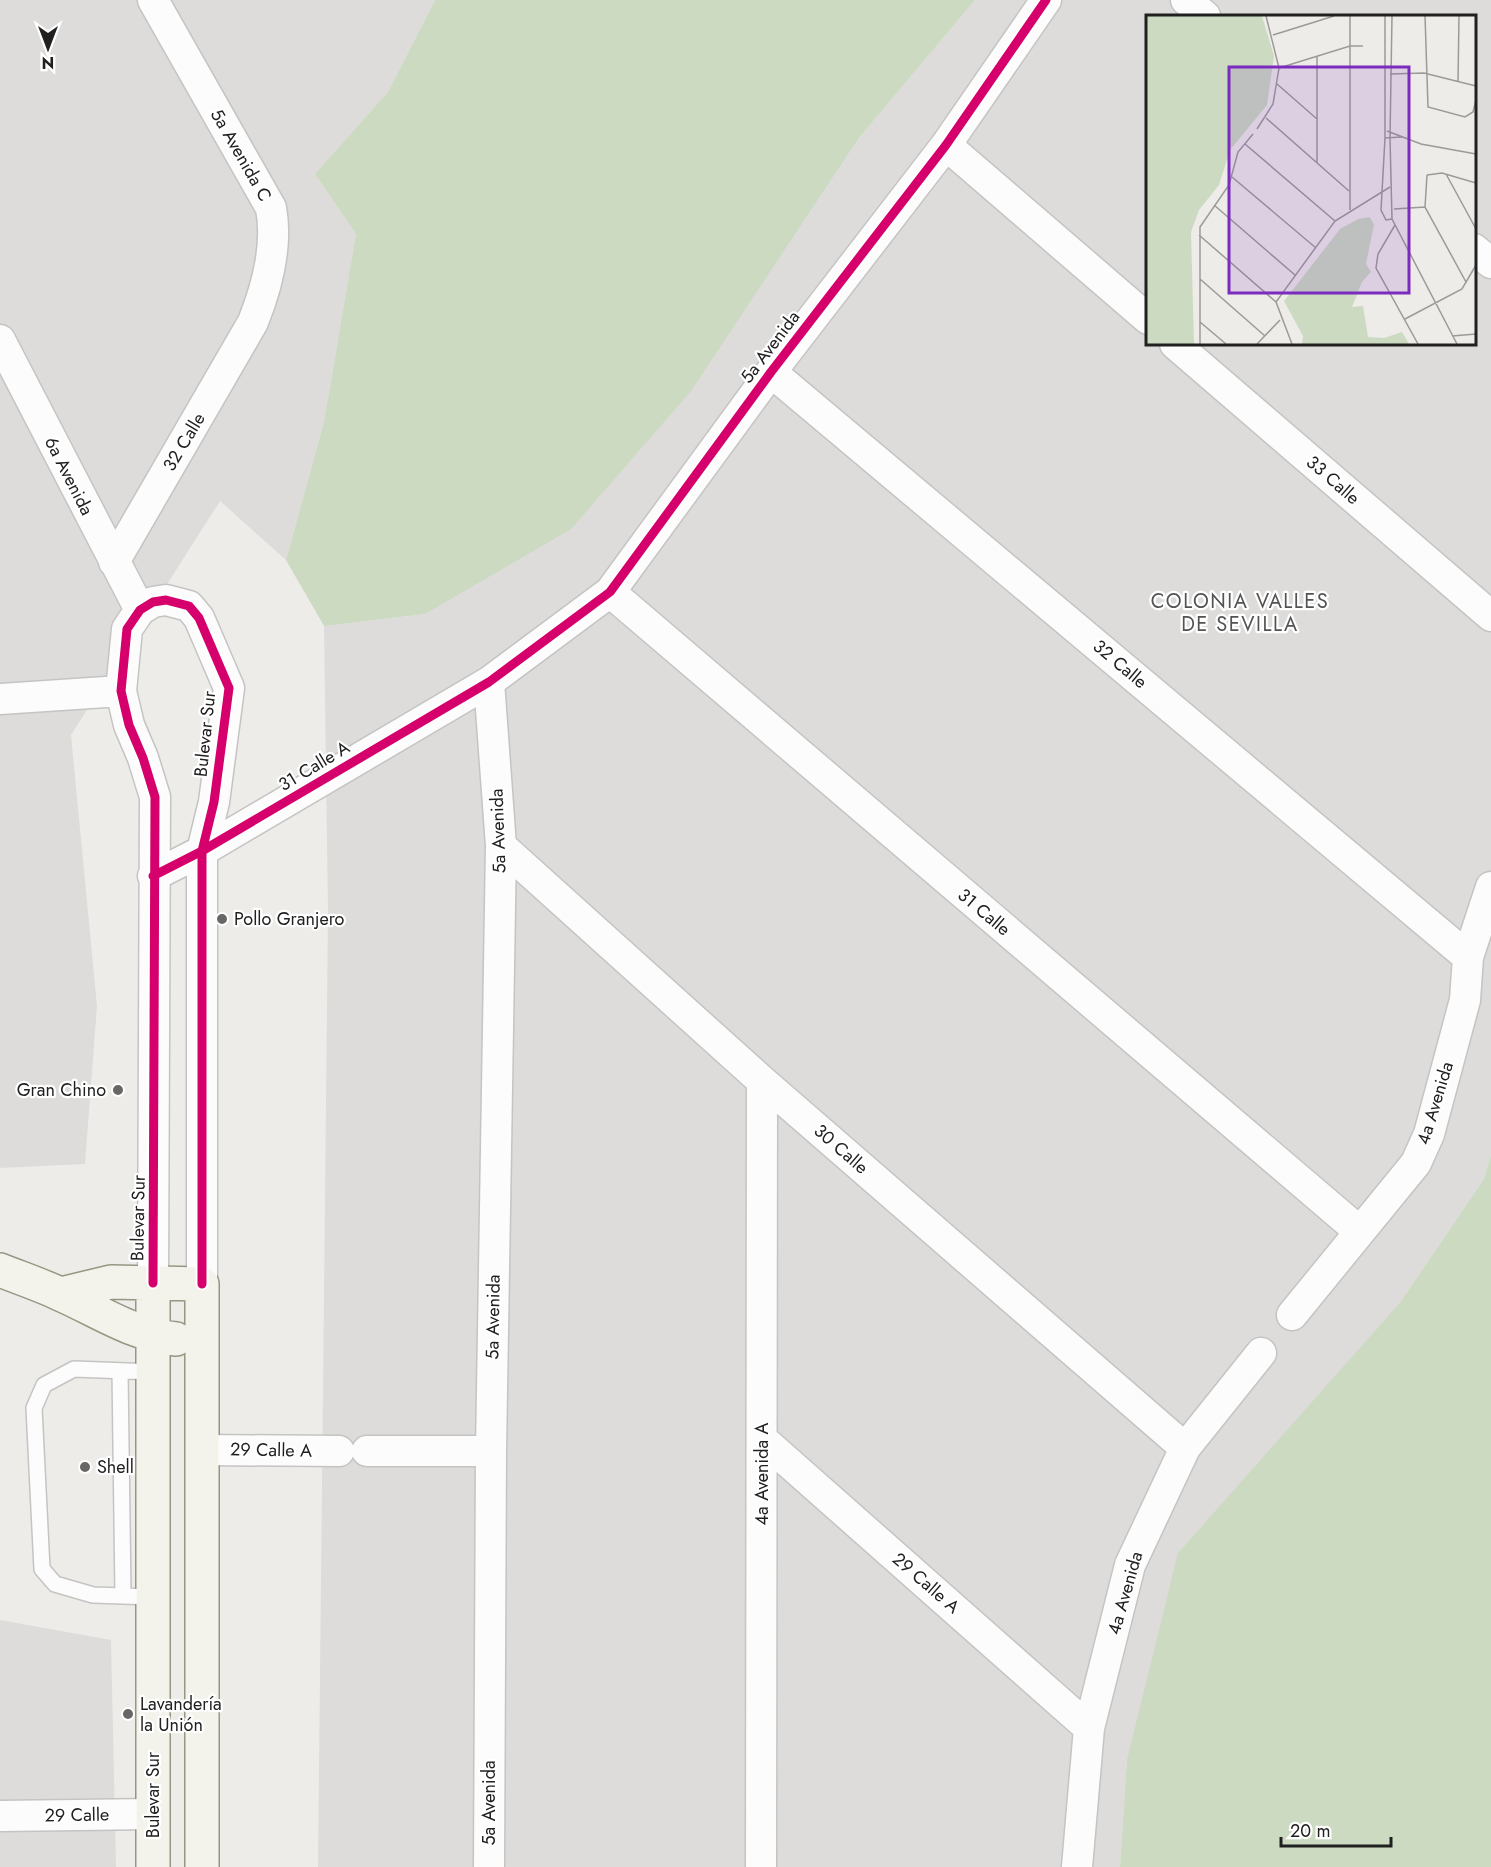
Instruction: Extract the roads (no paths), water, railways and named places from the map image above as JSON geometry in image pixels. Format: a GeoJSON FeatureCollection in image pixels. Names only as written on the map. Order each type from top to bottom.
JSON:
{"type":"FeatureCollection","features":[{"type":"Feature","properties":{"kind":"main road"},"geometry":{"type":"LineString","coordinates":[[0,1270],[61,1294],[121,1324],[155,1337],[200,1341]]}},
{"type":"Feature","properties":{"kind":"main road"},"geometry":{"type":"LineString","coordinates":[[61,1294],[111,1282],[202,1284]]}},
{"type":"Feature","properties":{"kind":"main road","name":"Bulevar Sur"},"geometry":{"type":"LineString","coordinates":[[153,1282],[154,1372],[138,1596],[154,1814],[153,1867]]}},
{"type":"Feature","properties":{"kind":"main road","name":"Bulevar Sur"},"geometry":{"type":"LineString","coordinates":[[202,1284],[200,1341],[204,1449],[202,1867]]}},
{"type":"Feature","properties":{"kind":"street","name":"5a Avenida C"},"geometry":{"type":"LineString","coordinates":[[153,0],[271,208],[275,228],[270,262],[262,298],[253,322]]}},
{"type":"Feature","properties":{"kind":"street","name":"5a Avenida"},"geometry":{"type":"LineString","coordinates":[[489,1867],[491,1451],[501,846],[489,682],[610,592],[771,372],[946,146],[1046,0]]}},
{"type":"Feature","properties":{"kind":"street"},"geometry":{"type":"LineString","coordinates":[[1186,0],[1204,15]]}},
{"type":"Feature","properties":{"kind":"street"},"geometry":{"type":"LineString","coordinates":[[946,146],[1146,318]]}},
{"type":"Feature","properties":{"kind":"street"},"geometry":{"type":"LineString","coordinates":[[1476,251],[1491,263]]}},
{"type":"Feature","properties":{"kind":"street","name":"32 Calle"},"geometry":{"type":"LineString","coordinates":[[114,562],[253,322]]}},
{"type":"Feature","properties":{"kind":"street","name":"6a Avenida"},"geometry":{"type":"LineString","coordinates":[[0,340],[140,610]]}},
{"type":"Feature","properties":{"kind":"street","name":"33 Calle"},"geometry":{"type":"LineString","coordinates":[[1176,345],[1491,616]]}},
{"type":"Feature","properties":{"kind":"street","name":"32 Calle"},"geometry":{"type":"LineString","coordinates":[[771,372],[1468,957]]}},
{"type":"Feature","properties":{"kind":"street","name":"31 Calle"},"geometry":{"type":"LineString","coordinates":[[610,592],[1359,1231]]}},
{"type":"Feature","properties":{"kind":"street","name":"Bulevar Sur"},"geometry":{"type":"LineString","coordinates":[[153,1282],[156,1155],[153,876],[155,798],[143,758],[129,725],[121,691],[127,629],[140,610],[153,602],[166,600],[189,606],[208,637],[229,688],[214,802],[202,851],[202,1284]]}},
{"type":"Feature","properties":{"kind":"street","name":"31 Calle A"},"geometry":{"type":"LineString","coordinates":[[153,876],[202,851],[489,682]]}},
{"type":"Feature","properties":{"kind":"street"},"geometry":{"type":"LineString","coordinates":[[0,699],[121,691]]}},
{"type":"Feature","properties":{"kind":"street","name":"30 Calle"},"geometry":{"type":"LineString","coordinates":[[501,846],[762,1081],[1185,1448]]}},
{"type":"Feature","properties":{"kind":"street","name":"4a Avenida"},"geometry":{"type":"LineString","coordinates":[[1292,1315],[1416,1163],[1429,1134],[1465,999],[1468,957],[1491,887]]}},
{"type":"Feature","properties":{"kind":"street","name":"4a Avenida A"},"geometry":{"type":"LineString","coordinates":[[761,1867],[762,1081]]}},
{"type":"Feature","properties":{"kind":"street","name":"4a Avenida"},"geometry":{"type":"LineString","coordinates":[[1074,1866],[1089,1728],[1130,1565],[1185,1448],[1261,1353]]}},
{"type":"Feature","properties":{"kind":"street","name":"29 Calle A"},"geometry":{"type":"LineString","coordinates":[[762,1439],[1089,1728]]}},
{"type":"Feature","properties":{"kind":"street","name":"29 Calle A"},"geometry":{"type":"LineString","coordinates":[[204,1449],[491,1451]]}},
{"type":"Feature","properties":{"kind":"street","name":"29 Calle"},"geometry":{"type":"LineString","coordinates":[[0,1816],[154,1814]]}},
{"type":"Feature","properties":{"kind":"lane"},"geometry":{"type":"LineString","coordinates":[[120,1371],[138,1596],[93,1595],[55,1584],[42,1569],[34,1408],[44,1385],[74,1369],[154,1372]]}},
{"type":"Feature","properties":{"kind":"place","name":"Pollo Granjero"},"geometry":{"type":"Point","coordinates":[222,919]}},
{"type":"Feature","properties":{"kind":"place","name":"Gran Chino"},"geometry":{"type":"Point","coordinates":[118,1090]}},
{"type":"Feature","properties":{"kind":"place","name":"Shell"},"geometry":{"type":"Point","coordinates":[85,1467]}},
{"type":"Feature","properties":{"kind":"place","name":"Lavandería la Unión"},"geometry":{"type":"Point","coordinates":[128,1714]}},
{"type":"Feature","properties":{"kind":"district","name":"COLONIA VALLES DE SEVILLA"},"geometry":{"type":"Point","coordinates":[1240,612]}}]}
